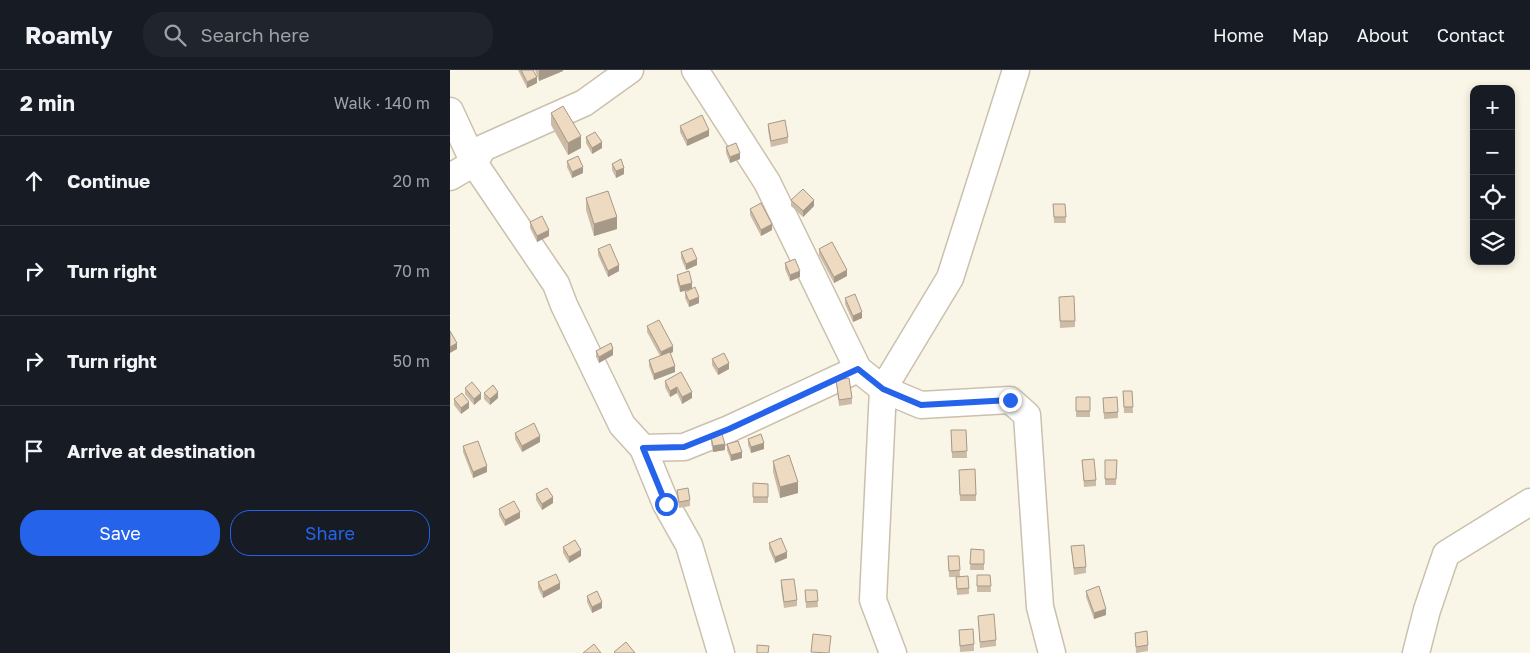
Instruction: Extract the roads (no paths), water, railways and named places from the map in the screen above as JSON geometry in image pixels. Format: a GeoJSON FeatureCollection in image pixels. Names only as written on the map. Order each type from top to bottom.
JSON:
{"type":"FeatureCollection","features":[{"type":"Feature","properties":{"kind":"street"},"geometry":{"type":"LineString","coordinates":[[450,177],[474,163],[484,148],[584,102],[630,70]]}},
{"type":"Feature","properties":{"kind":"street"},"geometry":{"type":"LineString","coordinates":[[695,70],[767,182],[858,369],[883,389],[921,405],[1010,400],[1027,415],[1040,607],[1052,653]]}},
{"type":"Feature","properties":{"kind":"street"},"geometry":{"type":"LineString","coordinates":[[893,653],[873,600],[883,389],[950,278],[1016,70]]}},
{"type":"Feature","properties":{"kind":"street"},"geometry":{"type":"LineString","coordinates":[[450,111],[474,163],[556,284],[622,424],[643,448],[666,504],[689,545],[721,653]]}},
{"type":"Feature","properties":{"kind":"street"},"geometry":{"type":"LineString","coordinates":[[643,448],[684,447],[729,429],[858,369]]}},
{"type":"Feature","properties":{"kind":"street"},"geometry":{"type":"LineString","coordinates":[[1416,653],[1426,610],[1446,554],[1530,502]]}}]}
